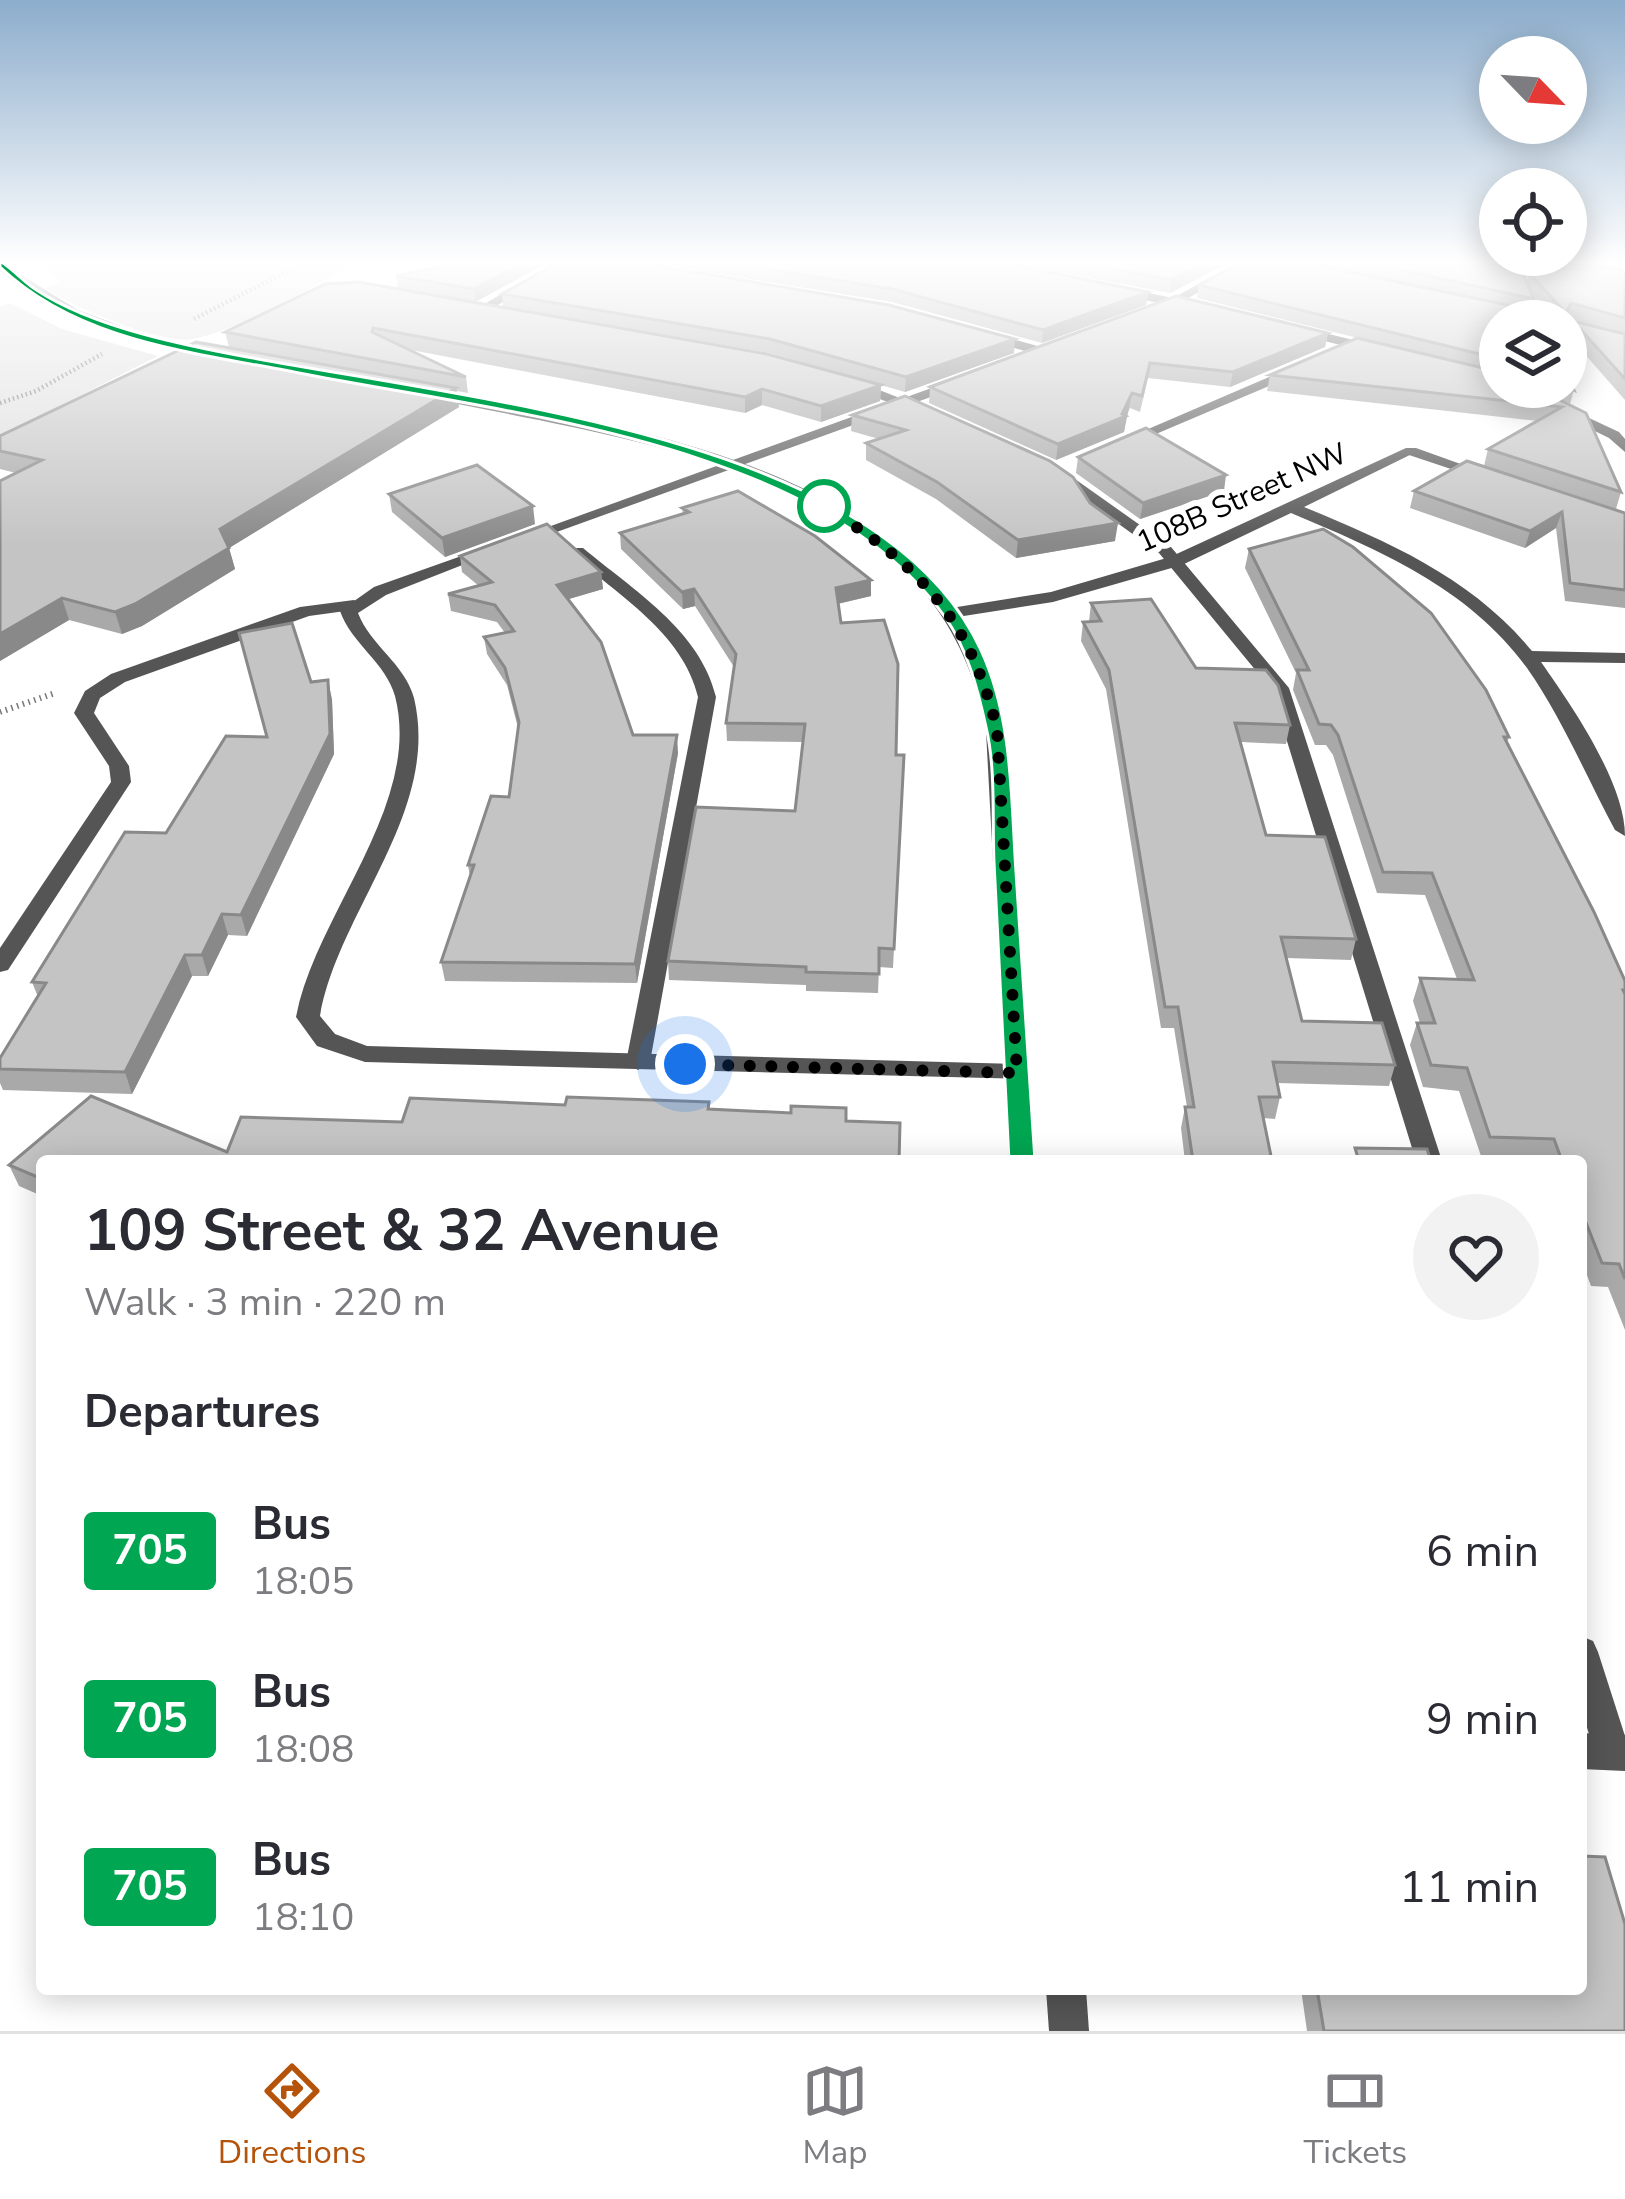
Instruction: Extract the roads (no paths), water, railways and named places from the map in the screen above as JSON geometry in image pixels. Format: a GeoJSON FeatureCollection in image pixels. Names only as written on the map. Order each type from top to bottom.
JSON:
{"type":"FeatureCollection","features":[{"type":"Feature","properties":{"kind":"street"},"geometry":{"type":"LineString","coordinates":[[1023,359],[1029,357]]}},
{"type":"Feature","properties":{"kind":"street"},"geometry":{"type":"LineString","coordinates":[[1099,453],[1311,362]]}},
{"type":"Feature","properties":{"kind":"street"},"geometry":{"type":"LineString","coordinates":[[0,965],[121,782],[119,766],[84,713],[92,694],[118,678],[306,611],[354,604],[983,373]]}},
{"type":"Feature","properties":{"kind":"street"},"geometry":{"type":"LineString","coordinates":[[827,377],[904,401],[941,419]]}},
{"type":"Feature","properties":{"kind":"street"},"geometry":{"type":"LineString","coordinates":[[404,389],[601,428],[732,463],[853,523],[922,578],[951,613],[973,651],[997,730],[1022,1155]]}},
{"type":"Feature","properties":{"kind":"street"},"geometry":{"type":"LineString","coordinates":[[1557,408],[1614,435],[1625,448]]}},
{"type":"Feature","properties":{"kind":"street","name":"108B Street NW"},"geometry":{"type":"LineString","coordinates":[[951,613],[1070,593],[1176,561],[1411,451],[1501,480]]}},
{"type":"Feature","properties":{"kind":"street"},"geometry":{"type":"LineString","coordinates":[[1037,462],[1056,471],[1176,561],[1287,701],[1427,1155]]}},
{"type":"Feature","properties":{"kind":"street"},"geometry":{"type":"LineString","coordinates":[[1056,471],[1077,462]]}},
{"type":"Feature","properties":{"kind":"street"},"geometry":{"type":"LineString","coordinates":[[1293,508],[1428,570],[1498,623],[1527,656],[1625,830]]}},
{"type":"Feature","properties":{"kind":"street"},"geometry":{"type":"LineString","coordinates":[[551,528],[682,644],[706,676],[707,697],[638,1062]]}},
{"type":"Feature","properties":{"kind":"street"},"geometry":{"type":"LineString","coordinates":[[354,604],[349,611],[352,624],[387,661],[401,685],[411,719],[410,758],[397,799],[314,984],[308,1017],[326,1040],[365,1054],[1017,1073]]}},
{"type":"Feature","properties":{"kind":"street"},"geometry":{"type":"LineString","coordinates":[[1527,656],[1625,658]]}},
{"type":"Feature","properties":{"kind":"street"},"geometry":{"type":"LineString","coordinates":[[1587,1676],[1606,1752]]}},
{"type":"Feature","properties":{"kind":"street"},"geometry":{"type":"LineString","coordinates":[[1066,1995],[1069,2031]]}}]}
